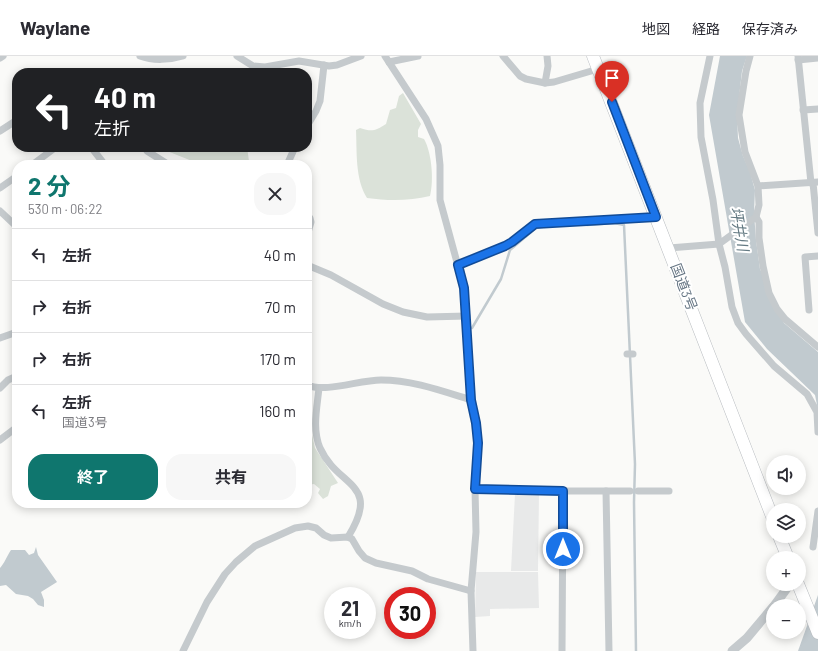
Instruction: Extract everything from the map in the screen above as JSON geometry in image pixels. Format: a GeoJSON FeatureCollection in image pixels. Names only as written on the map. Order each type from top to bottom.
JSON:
{"type":"FeatureCollection","features":[{"type":"Feature","properties":{"kind":"highway","name":"国道3号"},"geometry":{"type":"LineString","coordinates":[[594,56],[767,503]]}},
{"type":"Feature","properties":{"kind":"highway"},"geometry":{"type":"LineString","coordinates":[[801,591],[818,633]]}},
{"type":"Feature","properties":{"kind":"street"},"geometry":{"type":"LineString","coordinates":[[140,56],[146,58],[165,59],[183,56]]}},
{"type":"Feature","properties":{"kind":"street"},"geometry":{"type":"LineString","coordinates":[[237,56],[253,66],[265,67],[299,61],[329,66],[337,65],[361,56]]}},
{"type":"Feature","properties":{"kind":"street"},"geometry":{"type":"LineString","coordinates":[[418,56],[387,59],[426,119],[438,146],[440,165],[440,200],[464,288],[467,316],[471,400],[476,423],[478,443],[475,489],[476,532],[471,591],[473,651]]}},
{"type":"Feature","properties":{"kind":"street"},"geometry":{"type":"LineString","coordinates":[[503,56],[520,76],[526,79],[545,82],[554,82],[598,69]]}},
{"type":"Feature","properties":{"kind":"street"},"geometry":{"type":"LineString","coordinates":[[545,82],[548,66],[547,56]]}},
{"type":"Feature","properties":{"kind":"street"},"geometry":{"type":"LineString","coordinates":[[710,56],[700,103],[701,137],[723,242],[725,267],[732,307],[738,323],[746,334],[774,366],[807,394],[817,412],[818,432]]}},
{"type":"Feature","properties":{"kind":"street"},"geometry":{"type":"LineString","coordinates":[[669,248],[723,242],[754,219],[759,205],[758,186],[745,152],[740,115],[746,71],[750,56]]}},
{"type":"Feature","properties":{"kind":"street"},"geometry":{"type":"LineString","coordinates":[[818,58],[798,58],[803,110],[814,183],[818,232]]}},
{"type":"Feature","properties":{"kind":"street"},"geometry":{"type":"LineString","coordinates":[[312,118],[320,101],[324,65]]}},
{"type":"Feature","properties":{"kind":"street"},"geometry":{"type":"LineString","coordinates":[[803,110],[818,109]]}},
{"type":"Feature","properties":{"kind":"street"},"geometry":{"type":"LineString","coordinates":[[0,130],[12,123]]}},
{"type":"Feature","properties":{"kind":"street"},"geometry":{"type":"LineString","coordinates":[[39,160],[49,152]]}},
{"type":"Feature","properties":{"kind":"street"},"geometry":{"type":"LineString","coordinates":[[95,152],[101,160]]}},
{"type":"Feature","properties":{"kind":"street"},"geometry":{"type":"LineString","coordinates":[[149,152],[161,160]]}},
{"type":"Feature","properties":{"kind":"street"},"geometry":{"type":"LineString","coordinates":[[0,188],[12,180]]}},
{"type":"Feature","properties":{"kind":"street"},"geometry":{"type":"LineString","coordinates":[[758,186],[814,183]]}},
{"type":"Feature","properties":{"kind":"street"},"geometry":{"type":"LineString","coordinates":[[0,211],[12,222]]}},
{"type":"Feature","properties":{"kind":"street"},"geometry":{"type":"LineString","coordinates":[[458,265],[509,244],[535,224],[656,217]]}},
{"type":"Feature","properties":{"kind":"street"},"geometry":{"type":"LineString","coordinates":[[754,219],[758,222],[763,266],[769,294],[777,309],[786,319],[818,347]]}},
{"type":"Feature","properties":{"kind":"street"},"geometry":{"type":"LineString","coordinates":[[810,310],[805,257],[818,256]]}},
{"type":"Feature","properties":{"kind":"street"},"geometry":{"type":"LineString","coordinates":[[312,267],[331,275],[383,304],[403,312],[427,318],[467,316]]}},
{"type":"Feature","properties":{"kind":"street"},"geometry":{"type":"LineString","coordinates":[[0,338],[12,334]]}},
{"type":"Feature","properties":{"kind":"street"},"geometry":{"type":"LineString","coordinates":[[0,388],[12,378]]}},
{"type":"Feature","properties":{"kind":"street"},"geometry":{"type":"LineString","coordinates":[[312,386],[319,388],[381,380],[406,382],[425,386],[471,400]]}},
{"type":"Feature","properties":{"kind":"street"},"geometry":{"type":"LineString","coordinates":[[319,388],[315,431],[320,447],[332,466],[352,484],[360,498],[361,504],[358,520],[348,537]]}},
{"type":"Feature","properties":{"kind":"street"},"geometry":{"type":"LineString","coordinates":[[0,440],[12,431]]}},
{"type":"Feature","properties":{"kind":"street"},"geometry":{"type":"LineString","coordinates":[[475,489],[669,491]]}},
{"type":"Feature","properties":{"kind":"street"},"geometry":{"type":"LineString","coordinates":[[562,651],[563,491]]}},
{"type":"Feature","properties":{"kind":"street"},"geometry":{"type":"LineString","coordinates":[[606,491],[609,651]]}},
{"type":"Feature","properties":{"kind":"street"},"geometry":{"type":"LineString","coordinates":[[813,547],[818,511]]}},
{"type":"Feature","properties":{"kind":"street"},"geometry":{"type":"LineString","coordinates":[[183,651],[207,602],[225,574],[236,562],[255,546],[295,528],[308,526],[316,528],[324,535],[331,538],[348,537],[352,539],[365,558],[376,563],[412,571],[428,579],[471,591]]}},
{"type":"Feature","properties":{"kind":"street"},"geometry":{"type":"LineString","coordinates":[[778,599],[785,591]]}},
{"type":"Feature","properties":{"kind":"street"},"geometry":{"type":"LineString","coordinates":[[732,651],[747,638],[766,615]]}},
{"type":"Feature","properties":{"kind":"shaded area"},"geometry":{"type":"Polygon","coordinates":[[[403,93],[421,124],[418,130],[418,137],[424,139],[429,152],[432,175],[430,196],[399,200],[367,198],[360,182],[356,130],[360,128],[373,130],[386,124],[390,110],[396,108],[399,96],[403,93]]]}},
{"type":"Feature","properties":{"kind":"shaded area"},"geometry":{"type":"Polygon","coordinates":[[[170,152],[248,152],[249,160],[190,160],[170,152]]]}},
{"type":"Feature","properties":{"kind":"shaded area"},"geometry":{"type":"Polygon","coordinates":[[[312,435],[315,448],[338,483],[331,486],[328,496],[323,499],[318,493],[320,489],[314,484],[312,484],[312,435]]]}},
{"type":"Feature","properties":{"kind":"shaded area"},"geometry":{"type":"Polygon","coordinates":[[[515,494],[539,494],[538,571],[511,571],[515,494]]]}},
{"type":"Feature","properties":{"kind":"shaded area"},"geometry":{"type":"Polygon","coordinates":[[[476,572],[538,572],[539,608],[490,609],[490,616],[475,617],[476,572]]]}},
{"type":"Feature","properties":{"kind":"water","name":"坪井川"},"geometry":{"type":"Polygon","coordinates":[[[720,56],[747,56],[742,71],[737,115],[738,138],[755,190],[754,213],[760,269],[784,323],[818,352],[818,410],[815,395],[767,349],[745,322],[709,115],[720,56]]]}},
{"type":"Feature","properties":{"kind":"water"},"geometry":{"type":"Polygon","coordinates":[[[36,547],[38,555],[57,582],[41,592],[44,600],[44,607],[38,605],[28,596],[16,594],[6,585],[0,586],[0,568],[11,550],[25,550],[29,555],[34,553],[36,547]]]}},
{"type":"Feature","properties":{"kind":"water"},"geometry":{"type":"Polygon","coordinates":[[[818,595],[818,651],[798,651],[802,639],[806,639],[806,629],[818,595]]]}},
{"type":"Feature","properties":{"kind":"waterway"},"geometry":{"type":"LineString","coordinates":[[587,225],[614,223],[624,225],[635,464],[634,502],[636,651]]}},
{"type":"Feature","properties":{"kind":"waterway"},"geometry":{"type":"LineString","coordinates":[[472,328],[501,279],[510,250],[537,227],[540,227]]}},
{"type":"Feature","properties":{"kind":"route"},"geometry":{"type":"LineString","coordinates":[[563,549],[563,491],[475,489],[478,443],[476,423],[471,400],[467,316],[464,288],[458,265],[505,246],[535,224],[656,217],[612,102]]}}]}
